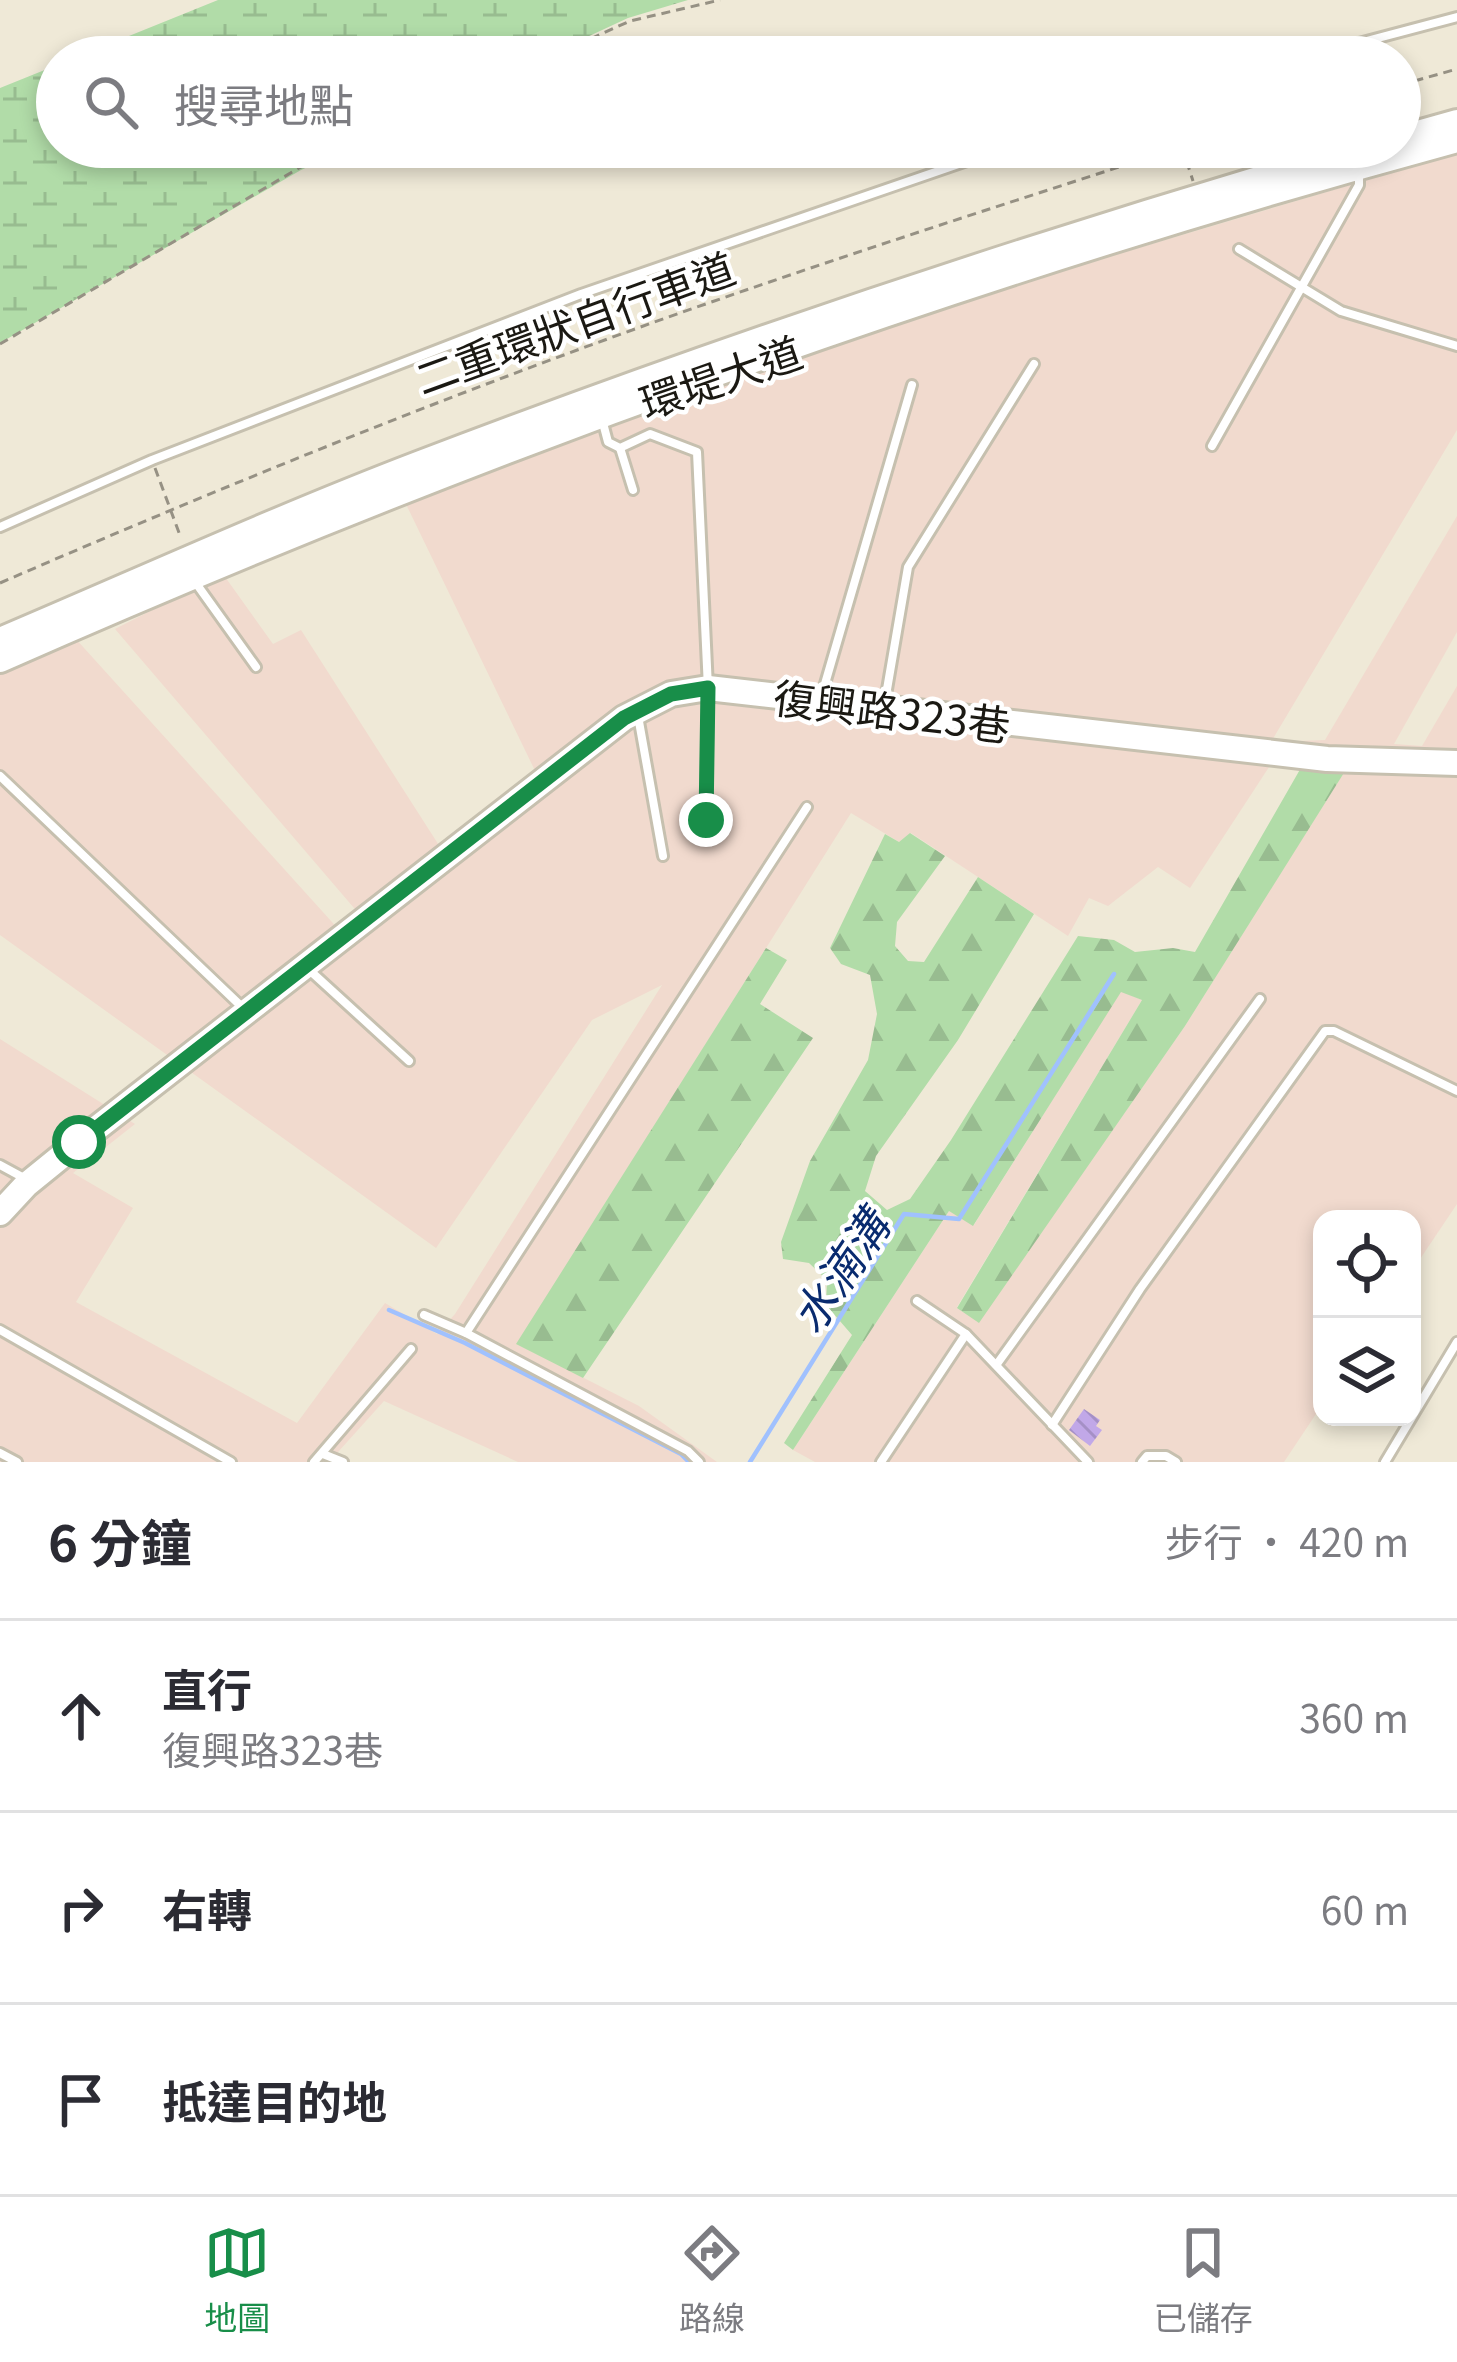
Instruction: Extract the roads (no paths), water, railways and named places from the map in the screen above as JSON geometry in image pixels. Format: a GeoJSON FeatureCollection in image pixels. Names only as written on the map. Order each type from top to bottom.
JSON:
{"type":"FeatureCollection","features":[{"type":"Feature","properties":{"kind":"street"},"geometry":{"type":"LineString","coordinates":[[1421,132],[1457,122]]}},
{"type":"Feature","properties":{"kind":"street","name":"環堤大道"},"geometry":{"type":"LineString","coordinates":[[1421,146],[1457,140]]}},
{"type":"Feature","properties":{"kind":"street","name":"環堤大道"},"geometry":{"type":"LineString","coordinates":[[0,640],[414,466],[595,398],[1033,247],[1314,168]]}},
{"type":"Feature","properties":{"kind":"street","name":"環堤大道"},"geometry":{"type":"LineString","coordinates":[[0,660],[340,515],[601,416],[1322,168]]}},
{"type":"Feature","properties":{"kind":"street","name":"復興路323巷"},"geometry":{"type":"LineString","coordinates":[[0,1213],[30,1182],[305,966],[637,710],[671,694],[708,688],[1327,759],[1457,763]]}},
{"type":"Feature","properties":{"kind":"lane"},"geometry":{"type":"LineString","coordinates":[[1385,36],[1457,17]]}},
{"type":"Feature","properties":{"kind":"lane"},"geometry":{"type":"LineString","coordinates":[[0,526],[152,460],[580,294],[947,168]]}},
{"type":"Feature","properties":{"kind":"lane"},"geometry":{"type":"LineString","coordinates":[[1212,446],[1359,185],[1360,168]]}},
{"type":"Feature","properties":{"kind":"lane"},"geometry":{"type":"LineString","coordinates":[[1239,249],[1341,311],[1457,346]]}},
{"type":"Feature","properties":{"kind":"lane"},"geometry":{"type":"LineString","coordinates":[[884,709],[908,567],[1034,364]]}},
{"type":"Feature","properties":{"kind":"lane"},"geometry":{"type":"LineString","coordinates":[[820,701],[912,385]]}},
{"type":"Feature","properties":{"kind":"lane"},"geometry":{"type":"LineString","coordinates":[[601,416],[608,442],[620,448],[633,490]]}},
{"type":"Feature","properties":{"kind":"lane"},"geometry":{"type":"LineString","coordinates":[[620,448],[650,434],[697,452],[708,688],[706,820]]}},
{"type":"Feature","properties":{"kind":"lane"},"geometry":{"type":"LineString","coordinates":[[192,578],[256,668]]}},
{"type":"Feature","properties":{"kind":"lane"},"geometry":{"type":"LineString","coordinates":[[637,710],[663,856]]}},
{"type":"Feature","properties":{"kind":"lane"},"geometry":{"type":"LineString","coordinates":[[0,776],[247,1012]]}},
{"type":"Feature","properties":{"kind":"lane"},"geometry":{"type":"LineString","coordinates":[[466,1333],[807,807]]}},
{"type":"Feature","properties":{"kind":"lane"},"geometry":{"type":"LineString","coordinates":[[305,966],[409,1061]]}},
{"type":"Feature","properties":{"kind":"lane"},"geometry":{"type":"LineString","coordinates":[[997,1364],[1259,999]]}},
{"type":"Feature","properties":{"kind":"lane"},"geometry":{"type":"LineString","coordinates":[[1052,1425],[1140,1288],[1325,1031],[1334,1031],[1457,1091]]}},
{"type":"Feature","properties":{"kind":"lane"},"geometry":{"type":"LineString","coordinates":[[0,1165],[30,1182]]}},
{"type":"Feature","properties":{"kind":"lane"},"geometry":{"type":"LineString","coordinates":[[916,1301],[966,1334],[1088,1462]]}},
{"type":"Feature","properties":{"kind":"lane"},"geometry":{"type":"LineString","coordinates":[[424,1315],[688,1451],[699,1462]]}},
{"type":"Feature","properties":{"kind":"lane"},"geometry":{"type":"LineString","coordinates":[[0,1330],[231,1462]]}},
{"type":"Feature","properties":{"kind":"lane"},"geometry":{"type":"LineString","coordinates":[[881,1462],[966,1334]]}},
{"type":"Feature","properties":{"kind":"lane"},"geometry":{"type":"LineString","coordinates":[[1385,1462],[1457,1342]]}},
{"type":"Feature","properties":{"kind":"lane"},"geometry":{"type":"LineString","coordinates":[[314,1462],[411,1348]]}},
{"type":"Feature","properties":{"kind":"lane"},"geometry":{"type":"LineString","coordinates":[[0,1453],[17,1462]]}},
{"type":"Feature","properties":{"kind":"lane"},"geometry":{"type":"LineString","coordinates":[[323,1454],[343,1462]]}},
{"type":"Feature","properties":{"kind":"lane"},"geometry":{"type":"LineString","coordinates":[[1142,1462],[1147,1456],[1166,1456],[1177,1462]]}},
{"type":"Feature","properties":{"kind":"waterway","name":"水湳溝"},"geometry":{"type":"LineString","coordinates":[[750,1462],[904,1214],[959,1219],[1114,974]]}},
{"type":"Feature","properties":{"kind":"waterway"},"geometry":{"type":"LineString","coordinates":[[389,1310],[465,1343],[689,1462]]}}]}
